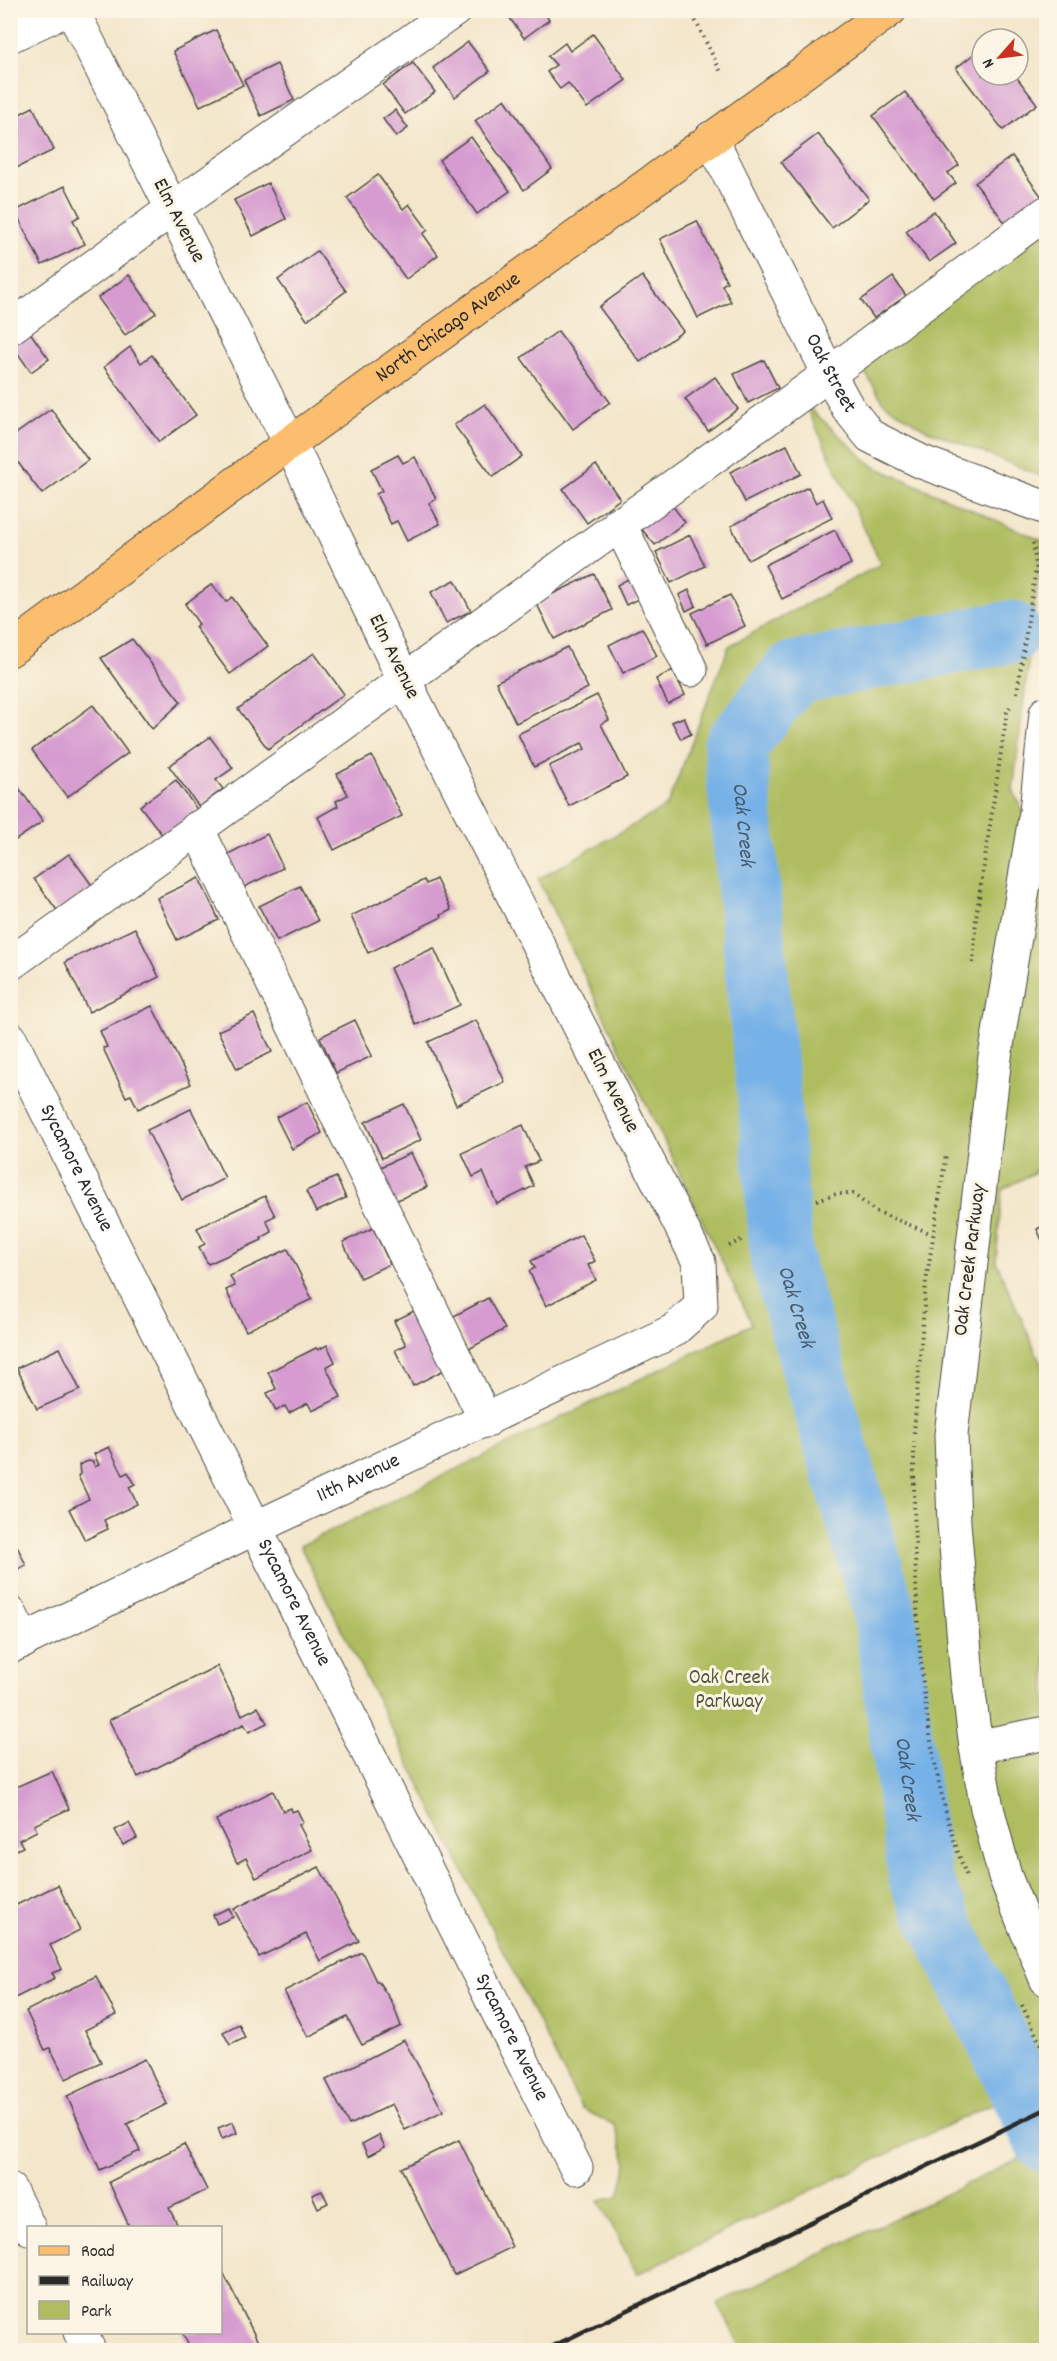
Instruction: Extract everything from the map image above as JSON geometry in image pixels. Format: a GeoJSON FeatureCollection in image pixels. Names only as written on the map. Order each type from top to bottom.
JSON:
{"type":"FeatureCollection","features":[{"type":"Feature","properties":{"kind":"main road","name":"North Chicago Avenue"},"geometry":{"type":"LineString","coordinates":[[10,650],[290,443],[890,10]]}},
{"type":"Feature","properties":{"kind":"street"},"geometry":{"type":"LineString","coordinates":[[10,36],[65,10]]}},
{"type":"Feature","properties":{"kind":"street","name":"Elm Avenue"},"geometry":{"type":"LineString","coordinates":[[72,10],[290,443],[403,678],[699,1262],[701,1306]]}},
{"type":"Feature","properties":{"kind":"street"},"geometry":{"type":"LineString","coordinates":[[10,328],[172,209],[455,10]]}},
{"type":"Feature","properties":{"kind":"street","name":"Oak Street"},"geometry":{"type":"LineString","coordinates":[[711,138],[829,374],[848,408],[870,436],[1039,521]]}},
{"type":"Feature","properties":{"kind":"street"},"geometry":{"type":"LineString","coordinates":[[10,964],[403,678],[829,374],[1047,213]]}},
{"type":"Feature","properties":{"kind":"street"},"geometry":{"type":"LineString","coordinates":[[619,523],[691,670]]}},
{"type":"Feature","properties":{"kind":"street","name":"Oak Creek Parkway"},"geometry":{"type":"LineString","coordinates":[[1047,713],[1041,818],[995,1057],[951,1435],[955,1535],[967,1677],[976,1747],[987,1808],[1005,1876],[1047,1979]]}},
{"type":"Feature","properties":{"kind":"street"},"geometry":{"type":"LineString","coordinates":[[197,828],[486,1421]]}},
{"type":"Feature","properties":{"kind":"street","name":"Sycamore Avenue"},"geometry":{"type":"LineString","coordinates":[[10,1038],[576,2168]]}},
{"type":"Feature","properties":{"kind":"street","name":"11th Avenue"},"geometry":{"type":"LineString","coordinates":[[15,1634],[255,1528],[486,1421],[673,1331],[701,1306]]}},
{"type":"Feature","properties":{"kind":"street"},"geometry":{"type":"LineString","coordinates":[[976,1747],[1047,1733]]}},
{"type":"Feature","properties":{"kind":"street"},"geometry":{"type":"LineString","coordinates":[[10,2190],[28,2226]]}},
{"type":"Feature","properties":{"kind":"street"},"geometry":{"type":"LineString","coordinates":[[81,2334],[89,2350]]}},
{"type":"Feature","properties":{"kind":"path"},"geometry":{"type":"LineString","coordinates":[[690,10],[721,72]]}},
{"type":"Feature","properties":{"kind":"path"},"geometry":{"type":"LineString","coordinates":[[1020,677],[1036,568],[1039,521]]}},
{"type":"Feature","properties":{"kind":"path"},"geometry":{"type":"LineString","coordinates":[[817,1200],[836,1194],[853,1194],[875,1211],[932,1234]]}},
{"type":"Feature","properties":{"kind":"green space"},"geometry":{"type":"Polygon","coordinates":[[[1046,220],[1046,478],[925,429],[884,403],[858,361],[1046,220]]]}},
{"type":"Feature","properties":{"kind":"green space","name":"Oak Creek Parkway"},"geometry":{"type":"Polygon","coordinates":[[[805,404],[873,466],[1043,541],[1013,790],[1046,859],[1046,1166],[1002,1190],[996,1261],[1046,1375],[1046,2078],[637,2274],[599,2200],[619,2196],[627,2164],[615,2125],[582,2109],[300,1546],[752,1324],[538,879],[667,806],[729,646],[881,564],[805,404]]]}},
{"type":"Feature","properties":{"kind":"green space"},"geometry":{"type":"Polygon","coordinates":[[[1046,2146],[1046,2350],[742,2350],[718,2303],[1046,2146]]]}},
{"type":"Feature","properties":{"kind":"building"},"geometry":{"type":"Polygon","coordinates":[[[504,10],[543,10],[549,20],[524,38],[504,10]]]}},
{"type":"Feature","properties":{"kind":"building"},"geometry":{"type":"Polygon","coordinates":[[[216,30],[243,85],[200,106],[173,51],[216,30]]]}},
{"type":"Feature","properties":{"kind":"building"},"geometry":{"type":"Polygon","coordinates":[[[593,34],[626,80],[587,108],[568,83],[560,89],[547,72],[556,65],[548,56],[565,43],[570,51],[593,34]]]}},
{"type":"Feature","properties":{"kind":"building"},"geometry":{"type":"Polygon","coordinates":[[[468,42],[490,71],[455,97],[433,68],[468,42]]]}},
{"type":"Feature","properties":{"kind":"building"},"geometry":{"type":"Polygon","coordinates":[[[970,57],[970,86],[956,68],[970,57]]]}},
{"type":"Feature","properties":{"kind":"building"},"geometry":{"type":"Polygon","coordinates":[[[413,63],[435,92],[405,114],[383,85],[413,63]]]}},
{"type":"Feature","properties":{"kind":"building"},"geometry":{"type":"Polygon","coordinates":[[[277,64],[294,100],[261,116],[244,80],[277,64]]]}},
{"type":"Feature","properties":{"kind":"building"},"geometry":{"type":"Polygon","coordinates":[[[970,87],[1024,87],[1037,104],[1003,130],[970,87]]]}},
{"type":"Feature","properties":{"kind":"building"},"geometry":{"type":"Polygon","coordinates":[[[905,92],[959,165],[948,173],[956,183],[934,199],[873,116],[905,92]]]}},
{"type":"Feature","properties":{"kind":"building"},"geometry":{"type":"Polygon","coordinates":[[[505,99],[552,169],[524,190],[475,121],[505,99]]]}},
{"type":"Feature","properties":{"kind":"building"},"geometry":{"type":"Polygon","coordinates":[[[33,107],[54,150],[10,171],[10,119],[33,107]]]}},
{"type":"Feature","properties":{"kind":"building"},"geometry":{"type":"Polygon","coordinates":[[[395,110],[408,128],[396,137],[383,119],[395,110]]]}},
{"type":"Feature","properties":{"kind":"building"},"geometry":{"type":"Polygon","coordinates":[[[818,134],[869,199],[832,228],[781,162],[818,134]]]}},
{"type":"Feature","properties":{"kind":"building"},"geometry":{"type":"Polygon","coordinates":[[[471,137],[510,191],[477,214],[439,160],[471,137]]]}},
{"type":"Feature","properties":{"kind":"building"},"geometry":{"type":"Polygon","coordinates":[[[1012,156],[1042,197],[1006,224],[975,183],[1012,156]]]}},
{"type":"Feature","properties":{"kind":"building"},"geometry":{"type":"Polygon","coordinates":[[[378,175],[403,209],[409,204],[428,230],[423,234],[438,255],[406,279],[347,198],[378,175]]]}},
{"type":"Feature","properties":{"kind":"building"},"geometry":{"type":"Polygon","coordinates":[[[268,183],[286,219],[253,236],[234,200],[268,183]]]}},
{"type":"Feature","properties":{"kind":"building"},"geometry":{"type":"Polygon","coordinates":[[[65,186],[80,216],[73,220],[85,244],[42,265],[15,211],[65,186]]]}},
{"type":"Feature","properties":{"kind":"building"},"geometry":{"type":"Polygon","coordinates":[[[934,211],[956,243],[929,262],[906,231],[934,211]]]}},
{"type":"Feature","properties":{"kind":"building"},"geometry":{"type":"Polygon","coordinates":[[[697,221],[727,282],[722,285],[731,302],[698,318],[660,239],[697,221]]]}},
{"type":"Feature","properties":{"kind":"building"},"geometry":{"type":"Polygon","coordinates":[[[317,251],[346,291],[307,320],[278,280],[317,251]]]}},
{"type":"Feature","properties":{"kind":"building"},"geometry":{"type":"Polygon","coordinates":[[[129,275],[156,313],[125,335],[98,298],[129,275]]]}},
{"type":"Feature","properties":{"kind":"building"},"geometry":{"type":"Polygon","coordinates":[[[642,276],[683,331],[640,362],[599,307],[642,276]]]}},
{"type":"Feature","properties":{"kind":"building"},"geometry":{"type":"Polygon","coordinates":[[[893,277],[906,296],[874,318],[861,300],[893,277]]]}},
{"type":"Feature","properties":{"kind":"building"},"geometry":{"type":"Polygon","coordinates":[[[29,331],[49,359],[31,372],[11,344],[29,331]]]}},
{"type":"Feature","properties":{"kind":"building"},"geometry":{"type":"Polygon","coordinates":[[[558,331],[610,402],[573,429],[521,358],[558,331]]]}},
{"type":"Feature","properties":{"kind":"building"},"geometry":{"type":"Polygon","coordinates":[[[130,347],[141,363],[152,355],[196,415],[159,442],[104,367],[130,347]]]}},
{"type":"Feature","properties":{"kind":"building"},"geometry":{"type":"Polygon","coordinates":[[[764,360],[778,388],[748,403],[734,374],[764,360]]]}},
{"type":"Feature","properties":{"kind":"building"},"geometry":{"type":"Polygon","coordinates":[[[715,377],[738,409],[708,431],[685,399],[715,377]]]}},
{"type":"Feature","properties":{"kind":"building"},"geometry":{"type":"Polygon","coordinates":[[[485,404],[522,456],[493,477],[454,425],[485,404]]]}},
{"type":"Feature","properties":{"kind":"building"},"geometry":{"type":"Polygon","coordinates":[[[51,409],[88,460],[42,494],[10,452],[10,438],[51,409]]]}},
{"type":"Feature","properties":{"kind":"building"},"geometry":{"type":"Polygon","coordinates":[[[787,445],[801,474],[745,502],[730,472],[787,445]]]}},
{"type":"Feature","properties":{"kind":"building"},"geometry":{"type":"Polygon","coordinates":[[[398,455],[403,463],[415,457],[436,499],[429,503],[440,524],[407,541],[397,521],[391,524],[376,494],[382,491],[371,469],[398,455]]]}},
{"type":"Feature","properties":{"kind":"building"},"geometry":{"type":"Polygon","coordinates":[[[596,465],[620,499],[587,523],[563,489],[596,465]]]}},
{"type":"Feature","properties":{"kind":"building"},"geometry":{"type":"Polygon","coordinates":[[[808,487],[816,503],[823,499],[832,518],[748,560],[731,526],[808,487]]]}},
{"type":"Feature","properties":{"kind":"building"},"geometry":{"type":"Polygon","coordinates":[[[671,504],[685,522],[655,545],[640,527],[671,504]]]}},
{"type":"Feature","properties":{"kind":"building"},"geometry":{"type":"Polygon","coordinates":[[[835,530],[851,564],[782,599],[765,565],[835,530]]]}},
{"type":"Feature","properties":{"kind":"building"},"geometry":{"type":"Polygon","coordinates":[[[690,535],[705,566],[671,583],[656,552],[690,535]]]}},
{"type":"Feature","properties":{"kind":"building"},"geometry":{"type":"Polygon","coordinates":[[[594,574],[612,610],[554,639],[536,602],[594,574]]]}},
{"type":"Feature","properties":{"kind":"building"},"geometry":{"type":"Polygon","coordinates":[[[628,579],[638,599],[626,605],[617,585],[628,579]]]}},
{"type":"Feature","properties":{"kind":"building"},"geometry":{"type":"Polygon","coordinates":[[[455,580],[471,611],[446,623],[431,592],[455,580]]]}},
{"type":"Feature","properties":{"kind":"building"},"geometry":{"type":"Polygon","coordinates":[[[212,584],[226,602],[232,597],[268,646],[230,674],[195,627],[199,624],[185,604],[212,584]]]}},
{"type":"Feature","properties":{"kind":"building"},"geometry":{"type":"Polygon","coordinates":[[[689,590],[696,606],[686,611],[679,595],[689,590]]]}},
{"type":"Feature","properties":{"kind":"building"},"geometry":{"type":"Polygon","coordinates":[[[730,595],[745,626],[707,644],[692,613],[730,595]]]}},
{"type":"Feature","properties":{"kind":"building"},"geometry":{"type":"Polygon","coordinates":[[[642,628],[657,656],[623,673],[609,645],[642,628]]]}},
{"type":"Feature","properties":{"kind":"building"},"geometry":{"type":"Polygon","coordinates":[[[132,639],[181,702],[152,729],[101,658],[132,639]]]}},
{"type":"Feature","properties":{"kind":"building"},"geometry":{"type":"Polygon","coordinates":[[[567,647],[588,688],[516,723],[496,682],[567,647]]]}},
{"type":"Feature","properties":{"kind":"building"},"geometry":{"type":"Polygon","coordinates":[[[314,653],[344,694],[268,749],[238,709],[314,653]]]}},
{"type":"Feature","properties":{"kind":"building"},"geometry":{"type":"Polygon","coordinates":[[[673,670],[685,695],[668,704],[656,679],[673,670]]]}},
{"type":"Feature","properties":{"kind":"building"},"geometry":{"type":"Polygon","coordinates":[[[597,695],[609,720],[601,724],[627,777],[569,806],[549,766],[585,749],[582,743],[534,767],[518,734],[597,695]]]}},
{"type":"Feature","properties":{"kind":"building"},"geometry":{"type":"Polygon","coordinates":[[[93,705],[128,753],[67,797],[32,750],[93,705]]]}},
{"type":"Feature","properties":{"kind":"building"},"geometry":{"type":"Polygon","coordinates":[[[684,717],[691,734],[681,739],[672,722],[684,717]]]}},
{"type":"Feature","properties":{"kind":"building"},"geometry":{"type":"Polygon","coordinates":[[[210,737],[233,768],[216,780],[223,789],[199,807],[169,766],[210,737]]]}},
{"type":"Feature","properties":{"kind":"building"},"geometry":{"type":"Polygon","coordinates":[[[372,756],[402,816],[334,850],[318,817],[338,806],[336,801],[348,795],[337,774],[372,756]]]}},
{"type":"Feature","properties":{"kind":"building"},"geometry":{"type":"Polygon","coordinates":[[[10,776],[43,821],[10,844],[10,776]]]}},
{"type":"Feature","properties":{"kind":"building"},"geometry":{"type":"Polygon","coordinates":[[[176,780],[198,811],[163,836],[140,806],[176,780]]]}},
{"type":"Feature","properties":{"kind":"building"},"geometry":{"type":"Polygon","coordinates":[[[267,834],[283,868],[242,888],[226,855],[267,834]]]}},
{"type":"Feature","properties":{"kind":"building"},"geometry":{"type":"Polygon","coordinates":[[[69,854],[94,888],[59,913],[34,879],[69,854]]]}},
{"type":"Feature","properties":{"kind":"building"},"geometry":{"type":"Polygon","coordinates":[[[199,878],[219,920],[177,940],[157,898],[199,878]]]}},
{"type":"Feature","properties":{"kind":"building"},"geometry":{"type":"Polygon","coordinates":[[[436,879],[451,910],[441,915],[442,917],[368,953],[351,916],[424,880],[426,884],[436,879]]]}},
{"type":"Feature","properties":{"kind":"building"},"geometry":{"type":"Polygon","coordinates":[[[300,886],[318,921],[277,941],[259,906],[300,886]]]}},
{"type":"Feature","properties":{"kind":"building"},"geometry":{"type":"Polygon","coordinates":[[[135,928],[159,977],[89,1012],[65,962],[135,928]]]}},
{"type":"Feature","properties":{"kind":"building"},"geometry":{"type":"Polygon","coordinates":[[[434,948],[460,1005],[416,1025],[390,968],[434,948]]]}},
{"type":"Feature","properties":{"kind":"building"},"geometry":{"type":"Polygon","coordinates":[[[152,1006],[191,1084],[138,1109],[131,1095],[126,1097],[103,1048],[107,1047],[100,1031],[152,1006]]]}},
{"type":"Feature","properties":{"kind":"building"},"geometry":{"type":"Polygon","coordinates":[[[254,1014],[272,1052],[237,1069],[218,1031],[254,1014]]]}},
{"type":"Feature","properties":{"kind":"building"},"geometry":{"type":"Polygon","coordinates":[[[355,1020],[372,1056],[336,1073],[320,1037],[355,1020]]]}},
{"type":"Feature","properties":{"kind":"building"},"geometry":{"type":"Polygon","coordinates":[[[476,1020],[505,1082],[456,1105],[428,1042],[476,1020]]]}},
{"type":"Feature","properties":{"kind":"building"},"geometry":{"type":"Polygon","coordinates":[[[307,1102],[322,1133],[292,1149],[276,1117],[307,1102]]]}},
{"type":"Feature","properties":{"kind":"building"},"geometry":{"type":"Polygon","coordinates":[[[404,1104],[421,1140],[382,1158],[365,1122],[404,1104]]]}},
{"type":"Feature","properties":{"kind":"building"},"geometry":{"type":"Polygon","coordinates":[[[191,1109],[225,1178],[182,1200],[147,1130],[191,1109]]]}},
{"type":"Feature","properties":{"kind":"building"},"geometry":{"type":"Polygon","coordinates":[[[523,1125],[539,1161],[525,1167],[534,1186],[497,1204],[483,1172],[473,1177],[462,1153],[523,1125]]]}},
{"type":"Feature","properties":{"kind":"building"},"geometry":{"type":"Polygon","coordinates":[[[411,1153],[427,1187],[393,1202],[378,1168],[411,1153]]]}},
{"type":"Feature","properties":{"kind":"building"},"geometry":{"type":"Polygon","coordinates":[[[336,1177],[346,1198],[316,1212],[306,1191],[336,1177]]]}},
{"type":"Feature","properties":{"kind":"building"},"geometry":{"type":"Polygon","coordinates":[[[265,1196],[275,1216],[266,1220],[272,1232],[261,1238],[262,1240],[208,1264],[199,1247],[205,1244],[197,1228],[265,1196]]]}},
{"type":"Feature","properties":{"kind":"building"},"geometry":{"type":"Polygon","coordinates":[[[1046,1224],[1046,1249],[1037,1229],[1046,1224]]]}},
{"type":"Feature","properties":{"kind":"building"},"geometry":{"type":"Polygon","coordinates":[[[373,1228],[390,1264],[360,1278],[343,1242],[373,1228]]]}},
{"type":"Feature","properties":{"kind":"building"},"geometry":{"type":"Polygon","coordinates":[[[581,1235],[595,1261],[588,1265],[596,1280],[546,1306],[529,1271],[535,1268],[531,1261],[581,1235]]]}},
{"type":"Feature","properties":{"kind":"building"},"geometry":{"type":"Polygon","coordinates":[[[288,1249],[312,1299],[246,1331],[226,1290],[235,1286],[230,1276],[288,1249]]]}},
{"type":"Feature","properties":{"kind":"building"},"geometry":{"type":"Polygon","coordinates":[[[488,1298],[505,1329],[469,1349],[452,1317],[488,1298]]]}},
{"type":"Feature","properties":{"kind":"building"},"geometry":{"type":"Polygon","coordinates":[[[416,1310],[446,1369],[413,1386],[395,1350],[406,1345],[394,1321],[416,1310]]]}},
{"type":"Feature","properties":{"kind":"building"},"geometry":{"type":"Polygon","coordinates":[[[327,1345],[335,1362],[326,1367],[341,1397],[312,1411],[308,1403],[289,1413],[285,1406],[276,1411],[267,1393],[276,1389],[268,1372],[316,1348],[318,1350],[327,1345]]]}},
{"type":"Feature","properties":{"kind":"building"},"geometry":{"type":"Polygon","coordinates":[[[60,1348],[80,1390],[37,1409],[17,1368],[60,1348]]]}},
{"type":"Feature","properties":{"kind":"building"},"geometry":{"type":"Polygon","coordinates":[[[109,1447],[123,1475],[128,1472],[135,1484],[129,1487],[137,1504],[104,1520],[108,1529],[85,1540],[69,1509],[89,1499],[78,1476],[80,1474],[79,1465],[88,1461],[93,1462],[95,1467],[99,1465],[94,1454],[109,1447]]]}},
{"type":"Feature","properties":{"kind":"building"},"geometry":{"type":"Polygon","coordinates":[[[15,1542],[26,1565],[10,1573],[10,1544],[15,1542]]]}},
{"type":"Feature","properties":{"kind":"building"},"geometry":{"type":"Polygon","coordinates":[[[217,1666],[242,1715],[258,1707],[267,1723],[249,1732],[244,1724],[138,1777],[109,1720],[217,1666]]]}},
{"type":"Feature","properties":{"kind":"building"},"geometry":{"type":"Polygon","coordinates":[[[52,1771],[69,1809],[34,1825],[37,1831],[19,1840],[23,1847],[10,1853],[10,1773],[16,1787],[52,1771]]]}},
{"type":"Feature","properties":{"kind":"building"},"geometry":{"type":"Polygon","coordinates":[[[273,1791],[283,1811],[291,1808],[292,1812],[297,1810],[303,1822],[299,1825],[312,1850],[256,1878],[246,1858],[237,1863],[216,1820],[273,1791]]]}},
{"type":"Feature","properties":{"kind":"building"},"geometry":{"type":"Polygon","coordinates":[[[129,1823],[137,1838],[123,1845],[115,1830],[129,1823]]]}},
{"type":"Feature","properties":{"kind":"building"},"geometry":{"type":"Polygon","coordinates":[[[319,1867],[359,1941],[320,1961],[306,1934],[259,1957],[234,1909],[319,1867]]]}},
{"type":"Feature","properties":{"kind":"building"},"geometry":{"type":"Polygon","coordinates":[[[58,1885],[80,1930],[50,1945],[62,1969],[52,1973],[55,1978],[15,1998],[10,1989],[10,1908],[58,1885]]]}},
{"type":"Feature","properties":{"kind":"building"},"geometry":{"type":"Polygon","coordinates":[[[229,1908],[233,1917],[217,1924],[213,1915],[229,1908]]]}},
{"type":"Feature","properties":{"kind":"building"},"geometry":{"type":"Polygon","coordinates":[[[362,1952],[376,1981],[392,2002],[401,2026],[362,2045],[347,2017],[308,2037],[284,1991],[362,1952]]]}},
{"type":"Feature","properties":{"kind":"building"},"geometry":{"type":"Polygon","coordinates":[[[96,1976],[116,2015],[85,2030],[101,2062],[66,2079],[50,2048],[45,2050],[26,2011],[96,1976]]]}},
{"type":"Feature","properties":{"kind":"building"},"geometry":{"type":"Polygon","coordinates":[[[239,2024],[245,2038],[230,2045],[223,2032],[239,2024]]]}},
{"type":"Feature","properties":{"kind":"building"},"geometry":{"type":"Polygon","coordinates":[[[404,2040],[443,2111],[405,2130],[392,2104],[349,2125],[326,2080],[404,2040]]]}},
{"type":"Feature","properties":{"kind":"building"},"geometry":{"type":"Polygon","coordinates":[[[145,2059],[167,2104],[127,2124],[140,2151],[100,2170],[67,2096],[145,2059]]]}},
{"type":"Feature","properties":{"kind":"building"},"geometry":{"type":"Polygon","coordinates":[[[233,2122],[237,2133],[222,2139],[218,2128],[233,2122]]]}},
{"type":"Feature","properties":{"kind":"building"},"geometry":{"type":"Polygon","coordinates":[[[379,2135],[385,2147],[368,2156],[362,2144],[379,2135]]]}},
{"type":"Feature","properties":{"kind":"building"},"geometry":{"type":"Polygon","coordinates":[[[459,2140],[512,2247],[454,2275],[401,2168],[459,2140]]]}},
{"type":"Feature","properties":{"kind":"building"},"geometry":{"type":"Polygon","coordinates":[[[184,2144],[207,2190],[169,2208],[178,2226],[129,2226],[109,2182],[184,2144]]]}},
{"type":"Feature","properties":{"kind":"building"},"geometry":{"type":"Polygon","coordinates":[[[322,2191],[328,2203],[318,2208],[312,2195],[322,2191]]]}},
{"type":"Feature","properties":{"kind":"building"},"geometry":{"type":"Polygon","coordinates":[[[222,2270],[262,2350],[191,2350],[183,2334],[222,2334],[222,2270]]]}},
{"type":"Feature","properties":{"kind":"waterway","name":"Oak Creek"},"geometry":{"type":"LineString","coordinates":[[1010,632],[793,673],[735,746],[770,1109],[782,1261],[885,1614],[920,1879],[1046,2141]]}},
{"type":"Feature","properties":{"kind":"railway"},"geometry":{"type":"LineString","coordinates":[[545,2350],[1046,2109]]}}]}
